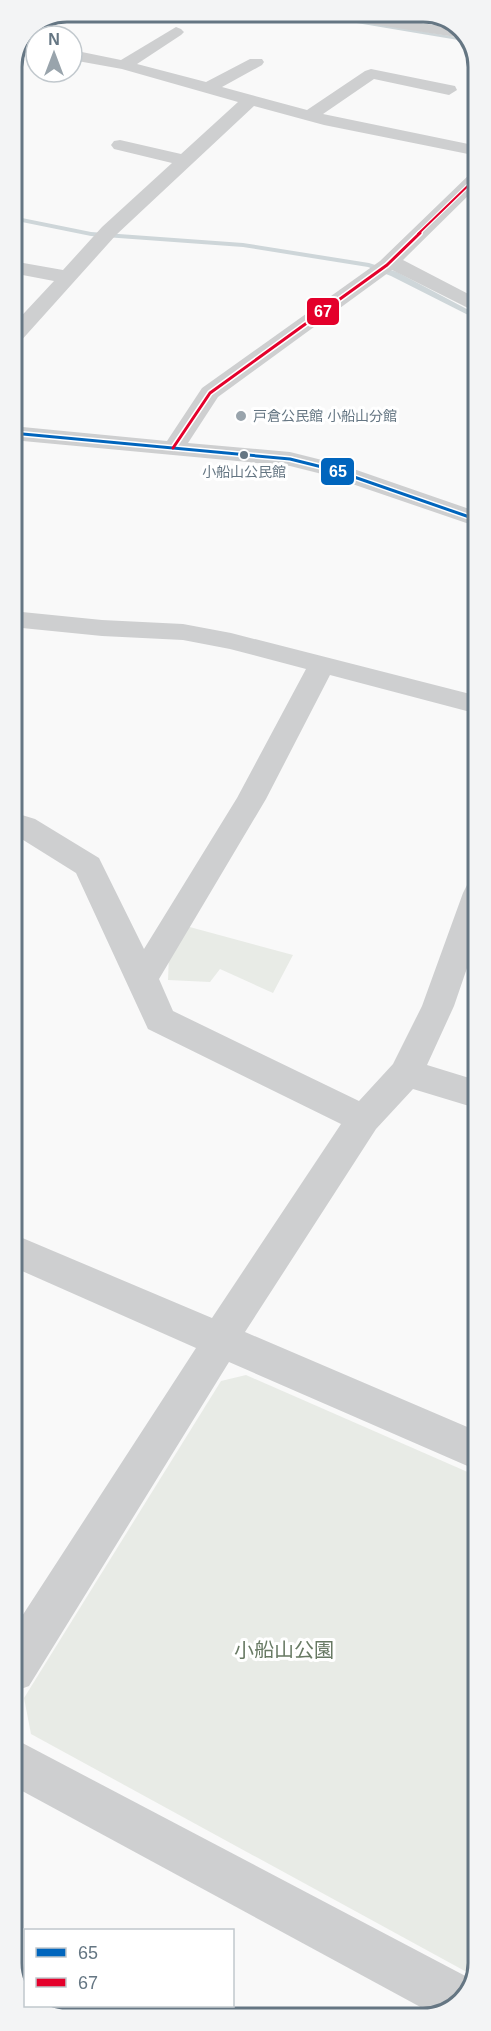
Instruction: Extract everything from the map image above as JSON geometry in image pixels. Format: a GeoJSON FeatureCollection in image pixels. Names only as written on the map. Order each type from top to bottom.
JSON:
{"type":"FeatureCollection","features":[{"type":"Feature","properties":{"kind":"street"},"geometry":{"type":"LineString","coordinates":[[392,23],[451,33]]}},
{"type":"Feature","properties":{"kind":"street"},"geometry":{"type":"LineString","coordinates":[[124,65],[176,32]]}},
{"type":"Feature","properties":{"kind":"street"},"geometry":{"type":"LineString","coordinates":[[84,57],[124,65],[309,116],[468,149]]}},
{"type":"Feature","properties":{"kind":"street"},"geometry":{"type":"LineString","coordinates":[[208,88],[256,62]]}},
{"type":"Feature","properties":{"kind":"street"},"geometry":{"type":"LineString","coordinates":[[309,116],[371,74],[449,90]]}},
{"type":"Feature","properties":{"kind":"street"},"geometry":{"type":"LineString","coordinates":[[22,328],[105,235],[250,100]]}},
{"type":"Feature","properties":{"kind":"street"},"geometry":{"type":"LineString","coordinates":[[120,145],[184,160]]}},
{"type":"Feature","properties":{"kind":"street"},"geometry":{"type":"LineString","coordinates":[[173,448],[210,393],[384,267],[468,186]]}},
{"type":"Feature","properties":{"kind":"street"},"geometry":{"type":"LineString","coordinates":[[384,267],[468,304]]}},
{"type":"Feature","properties":{"kind":"street"},"geometry":{"type":"LineString","coordinates":[[22,269],[67,277]]}},
{"type":"Feature","properties":{"kind":"street"},"geometry":{"type":"LineString","coordinates":[[22,434],[290,459],[334,470],[468,517]]}},
{"type":"Feature","properties":{"kind":"street"},"geometry":{"type":"LineString","coordinates":[[22,620],[102,628],[183,632],[231,640],[468,702]]}},
{"type":"Feature","properties":{"kind":"street"},"geometry":{"type":"LineString","coordinates":[[143,979],[251,799],[322,664]]}},
{"type":"Feature","properties":{"kind":"street"},"geometry":{"type":"LineString","coordinates":[[22,825],[88,866],[143,979],[160,1020],[364,1119]]}},
{"type":"Feature","properties":{"kind":"street"},"geometry":{"type":"LineString","coordinates":[[22,1656],[221,1340],[230,1322],[364,1119],[406,1073],[438,1006],[468,921]]}},
{"type":"Feature","properties":{"kind":"street"},"geometry":{"type":"LineString","coordinates":[[406,1073],[468,1092]]}},
{"type":"Feature","properties":{"kind":"street"},"geometry":{"type":"LineString","coordinates":[[22,1254],[468,1447]]}},
{"type":"Feature","properties":{"kind":"street"},"geometry":{"type":"LineString","coordinates":[[22,1766],[453,1997]]}},
{"type":"Feature","properties":{"kind":"green space"},"geometry":{"type":"Polygon","coordinates":[[[186,926],[293,955],[273,993],[220,969],[210,982],[168,980],[169,955],[186,926]]]}},
{"type":"Feature","properties":{"kind":"green space","name":"小船山公園"},"geometry":{"type":"Polygon","coordinates":[[[246,1375],[468,1472],[468,1973],[31,1734],[24,1698],[221,1381],[246,1375]]]}},
{"type":"Feature","properties":{"kind":"waterway"},"geometry":{"type":"LineString","coordinates":[[359,23],[458,39]]}},
{"type":"Feature","properties":{"kind":"waterway"},"geometry":{"type":"LineString","coordinates":[[22,220],[91,234],[243,245],[369,265],[394,274],[468,313]]}},
{"type":"Feature","properties":{"kind":"transit line","name":"67"},"geometry":{"type":"LineString","coordinates":[[173,448],[210,393],[387,265],[468,186]]}},
{"type":"Feature","properties":{"kind":"transit line","name":"65"},"geometry":{"type":"LineString","coordinates":[[22,434],[290,459],[334,470],[468,517]]}},
{"type":"Feature","properties":{"kind":"place","name":"戸倉公民館 小船山分館"},"geometry":{"type":"Point","coordinates":[241,416]}},
{"type":"Feature","properties":{"kind":"place","name":"小船山公民館"},"geometry":{"type":"Point","coordinates":[244,455]}}]}
